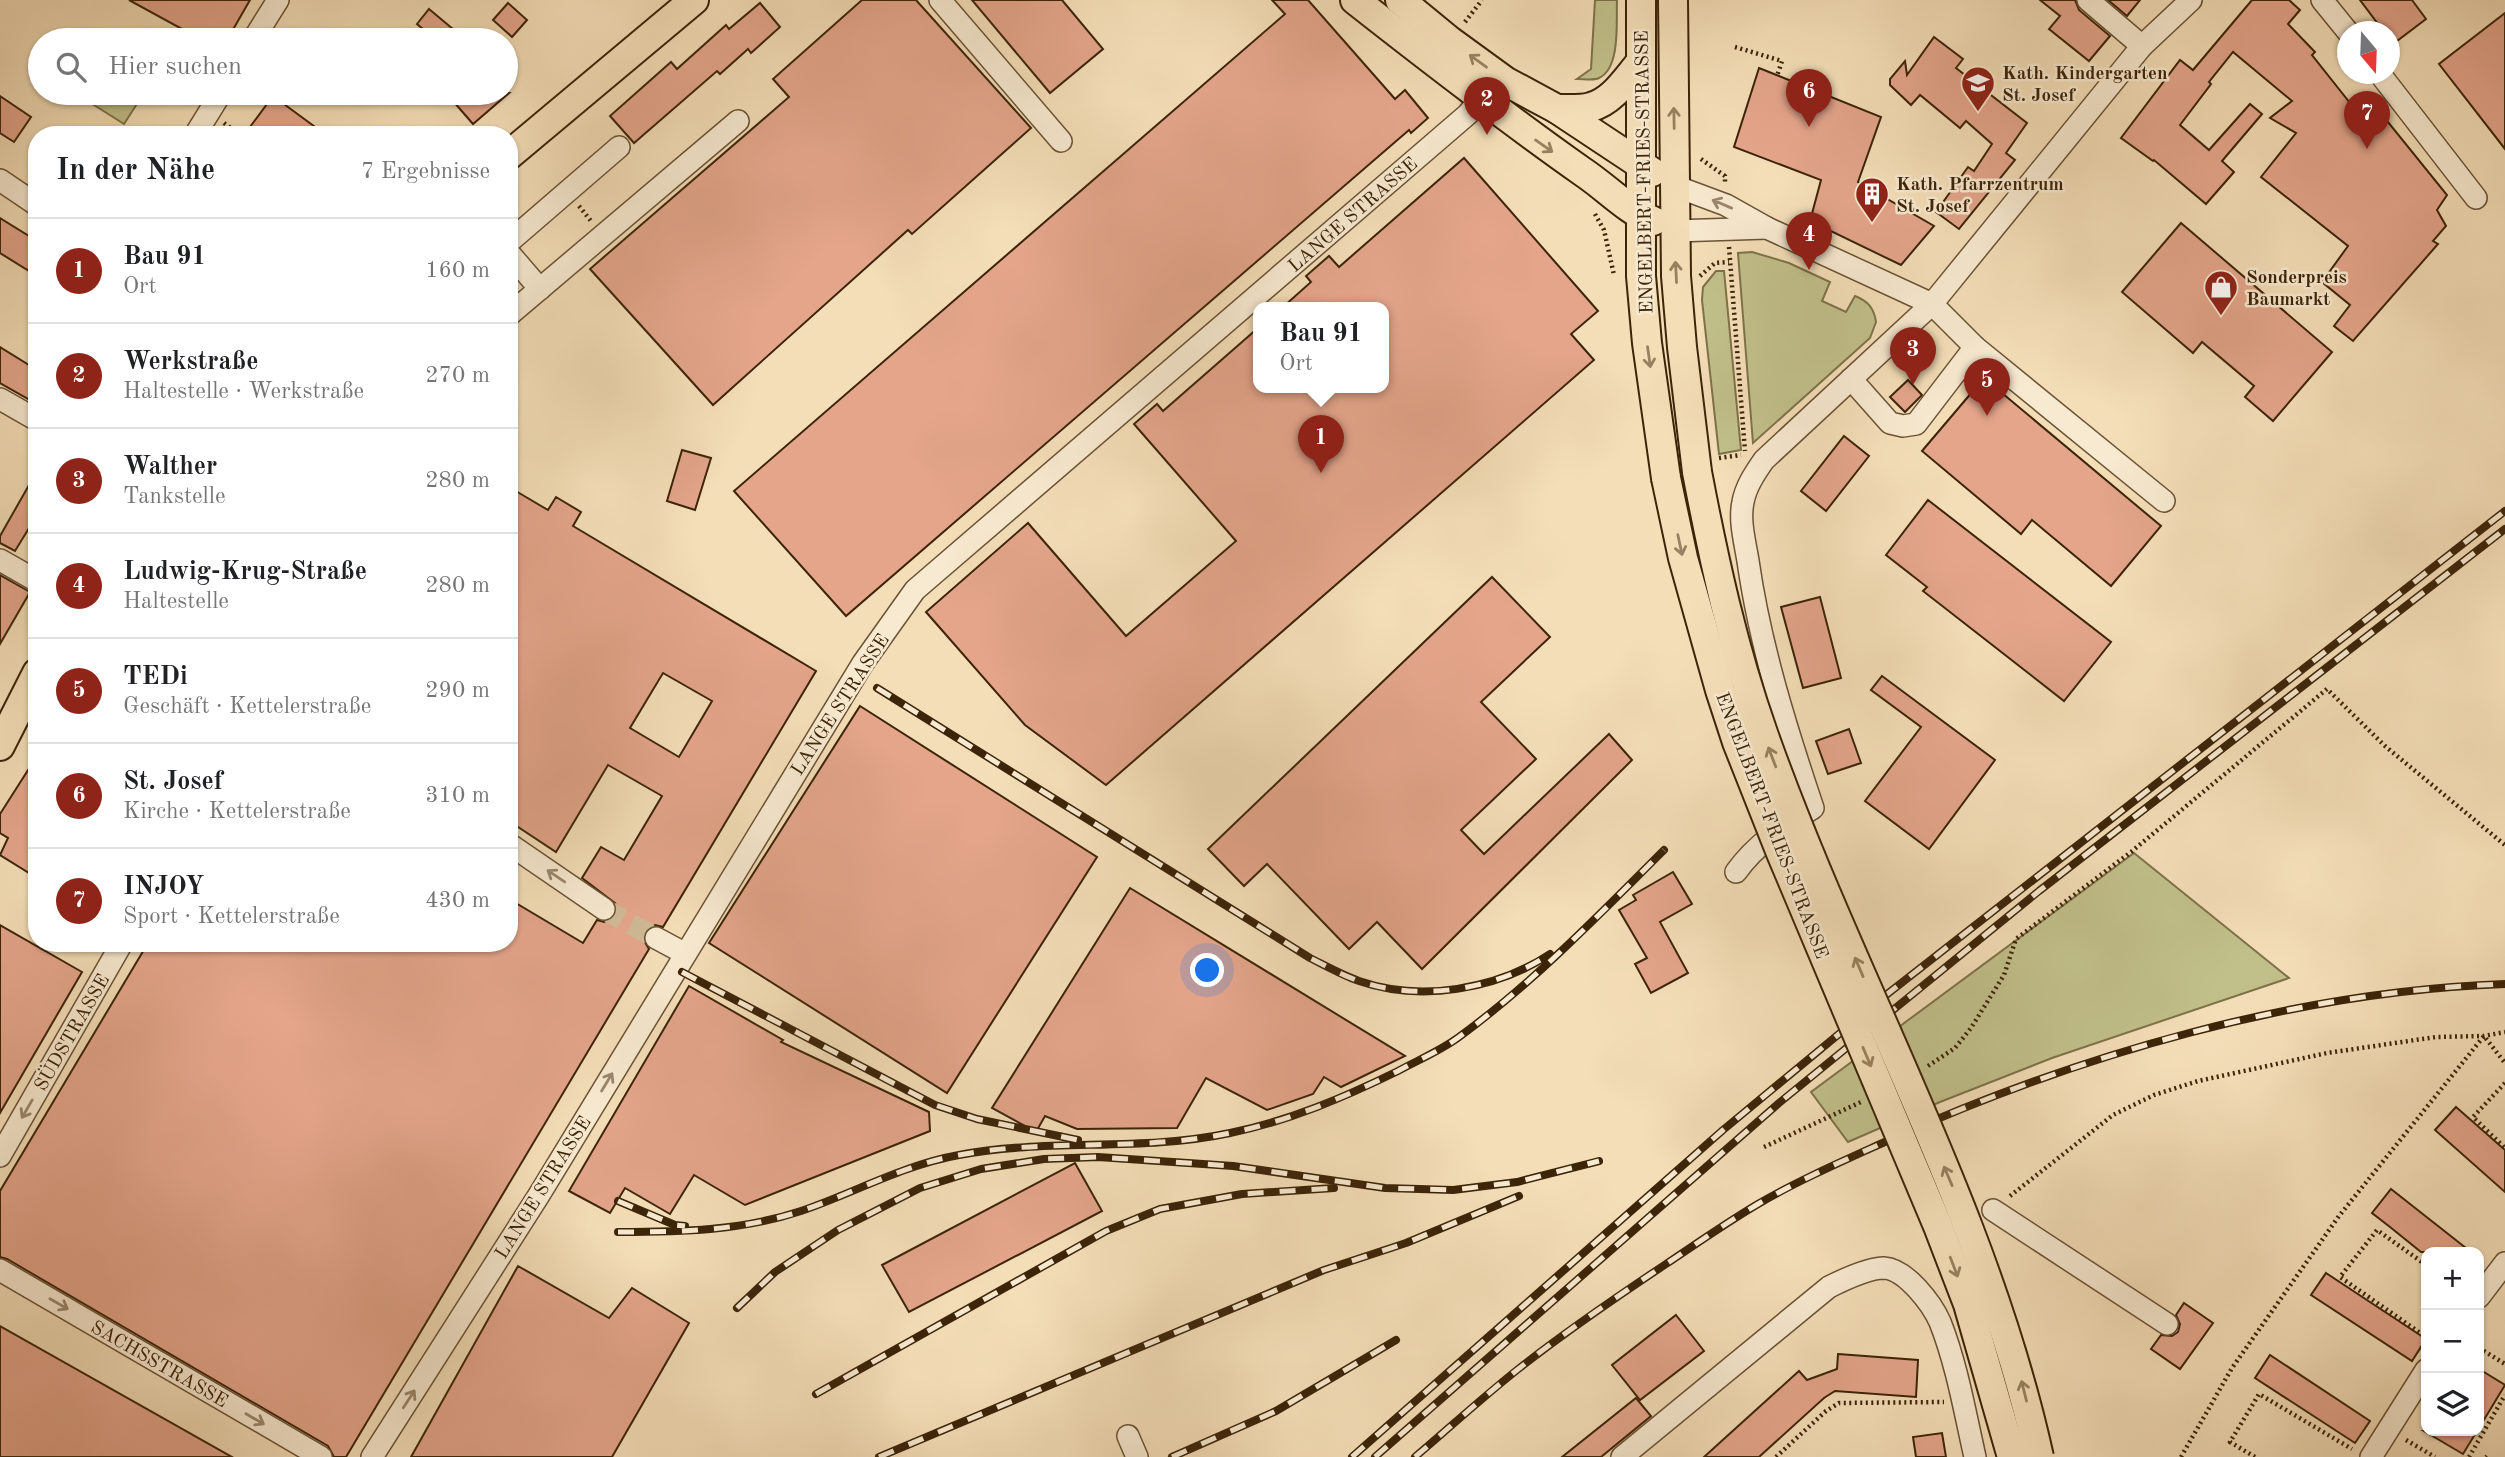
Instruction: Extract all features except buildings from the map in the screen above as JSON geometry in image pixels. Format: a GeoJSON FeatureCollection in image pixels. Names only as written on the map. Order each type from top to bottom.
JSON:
{"type":"FeatureCollection","features":[{"type":"Feature","properties":{"kind":"main road"},"geometry":{"type":"LineString","coordinates":[[518,147],[694,0]]}},
{"type":"Feature","properties":{"kind":"main road"},"geometry":{"type":"LineString","coordinates":[[1355,0],[1480,99],[1549,150],[1584,172],[1640,216],[1675,231]]}},
{"type":"Feature","properties":{"kind":"main road"},"geometry":{"type":"LineString","coordinates":[[1400,0],[1505,81],[1557,110],[1675,186]]}},
{"type":"Feature","properties":{"kind":"main road","name":"ENGELBERT-FRIES-STRASSE"},"geometry":{"type":"LineString","coordinates":[[1641,0],[1640,216],[1647,343],[1665,478],[1683,558],[1737,743],[1943,1239],[1968,1304],[2012,1457]]}},
{"type":"Feature","properties":{"kind":"main road","name":"ENGELBERT-FRIES-STRASSE"},"geometry":{"type":"LineString","coordinates":[[1673,0],[1675,231],[1682,347],[1704,466],[1712,551],[1731,628],[1764,734],[1803,835],[1961,1208],[1993,1292],[2022,1384],[2039,1457]]}},
{"type":"Feature","properties":{"kind":"main road"},"geometry":{"type":"LineString","coordinates":[[1557,110],[1590,107],[1604,101],[1615,93],[1640,63]]}},
{"type":"Feature","properties":{"kind":"main road"},"geometry":{"type":"LineString","coordinates":[[0,746],[28,691]]}},
{"type":"Feature","properties":{"kind":"street"},"geometry":{"type":"LineString","coordinates":[[260,28],[278,0]]}},
{"type":"Feature","properties":{"kind":"street"},"geometry":{"type":"LineString","coordinates":[[940,0],[1061,141]]}},
{"type":"Feature","properties":{"kind":"street"},"geometry":{"type":"LineString","coordinates":[[2088,0],[2142,46]]}},
{"type":"Feature","properties":{"kind":"street"},"geometry":{"type":"LineString","coordinates":[[1736,872],[1748,855],[1772,833],[1813,808],[1791,742],[1751,584],[1742,523],[1742,504],[1747,488],[1764,460],[1932,304],[2142,46],[2191,0]]}},
{"type":"Feature","properties":{"kind":"street"},"geometry":{"type":"LineString","coordinates":[[2322,0],[2338,21]]}},
{"type":"Feature","properties":{"kind":"street"},"geometry":{"type":"LineString","coordinates":[[2387,84],[2476,198]]}},
{"type":"Feature","properties":{"kind":"street","name":"LANGE STRASSE"},"geometry":{"type":"LineString","coordinates":[[372,1457],[539,1195],[863,663],[915,590],[1468,114],[1480,99]]}},
{"type":"Feature","properties":{"kind":"street"},"geometry":{"type":"LineString","coordinates":[[201,126],[214,105]]}},
{"type":"Feature","properties":{"kind":"street"},"geometry":{"type":"LineString","coordinates":[[518,307],[738,121]]}},
{"type":"Feature","properties":{"kind":"street"},"geometry":{"type":"LineString","coordinates":[[518,234],[619,147]]}},
{"type":"Feature","properties":{"kind":"street"},"geometry":{"type":"LineString","coordinates":[[0,180],[28,199]]}},
{"type":"Feature","properties":{"kind":"street"},"geometry":{"type":"LineString","coordinates":[[1675,186],[1726,205],[1767,228],[1932,304],[1975,346],[2164,501]]}},
{"type":"Feature","properties":{"kind":"street"},"geometry":{"type":"LineString","coordinates":[[1675,231],[1767,228]]}},
{"type":"Feature","properties":{"kind":"street"},"geometry":{"type":"LineString","coordinates":[[518,263],[540,289]]}},
{"type":"Feature","properties":{"kind":"street"},"geometry":{"type":"LineString","coordinates":[[1852,379],[1890,423],[1903,426],[1916,424],[1975,346]]}},
{"type":"Feature","properties":{"kind":"street"},"geometry":{"type":"LineString","coordinates":[[0,399],[28,415]]}},
{"type":"Feature","properties":{"kind":"street"},"geometry":{"type":"LineString","coordinates":[[0,561],[28,576]]}},
{"type":"Feature","properties":{"kind":"street"},"geometry":{"type":"LineString","coordinates":[[518,850],[604,909]]}},
{"type":"Feature","properties":{"kind":"street"},"geometry":{"type":"LineString","coordinates":[[656,938],[684,953]]}},
{"type":"Feature","properties":{"kind":"street","name":"SÜDSTRASSE"},"geometry":{"type":"LineString","coordinates":[[0,1156],[117,952]]}},
{"type":"Feature","properties":{"kind":"street"},"geometry":{"type":"LineString","coordinates":[[1993,1210],[2167,1324]]}},
{"type":"Feature","properties":{"kind":"street"},"geometry":{"type":"LineString","coordinates":[[2484,1290],[2505,1263]]}},
{"type":"Feature","properties":{"kind":"street"},"geometry":{"type":"LineString","coordinates":[[1622,1457],[1829,1287],[1852,1276],[1885,1268],[1902,1275],[1920,1290],[1939,1321],[1975,1457]]}},
{"type":"Feature","properties":{"kind":"street","name":"SACHSSTRASSE"},"geometry":{"type":"LineString","coordinates":[[0,1269],[321,1457]]}},
{"type":"Feature","properties":{"kind":"street"},"geometry":{"type":"LineString","coordinates":[[2362,1454],[2388,1429],[2424,1373]]}},
{"type":"Feature","properties":{"kind":"street"},"geometry":{"type":"LineString","coordinates":[[1128,1436],[1138,1457]]}},
{"type":"Feature","properties":{"kind":"path"},"geometry":{"type":"LineString","coordinates":[[1453,16],[1473,31]]}},
{"type":"Feature","properties":{"kind":"path"},"geometry":{"type":"LineString","coordinates":[[1735,47],[1782,61],[1777,76]]}},
{"type":"Feature","properties":{"kind":"path"},"geometry":{"type":"LineString","coordinates":[[567,192],[602,236]]}},
{"type":"Feature","properties":{"kind":"path"},"geometry":{"type":"LineString","coordinates":[[1586,206],[1594,213],[1604,230],[1615,278]]}},
{"type":"Feature","properties":{"kind":"path"},"geometry":{"type":"LineString","coordinates":[[1704,466],[1746,454],[1729,262]]}},
{"type":"Feature","properties":{"kind":"path"},"geometry":{"type":"LineString","coordinates":[[1920,1072],[1955,1048],[1972,1028],[2004,975],[2016,939],[2131,852],[2328,689],[2385,746],[2505,845]]}},
{"type":"Feature","properties":{"kind":"path"},"geometry":{"type":"LineString","coordinates":[[1993,1210],[2113,1115],[2154,1095],[2198,1081],[2327,1053],[2436,1037],[2484,1036],[2505,1032]]}},
{"type":"Feature","properties":{"kind":"path"},"geometry":{"type":"LineString","coordinates":[[2484,1036],[2505,1063]]}},
{"type":"Feature","properties":{"kind":"path"},"geometry":{"type":"LineString","coordinates":[[2181,1457],[2232,1368],[2339,1216],[2484,1036]]}},
{"type":"Feature","properties":{"kind":"path"},"geometry":{"type":"LineString","coordinates":[[2505,1083],[2473,1117],[2505,1148]]}},
{"type":"Feature","properties":{"kind":"path"},"geometry":{"type":"LineString","coordinates":[[1764,1147],[1872,1096]]}},
{"type":"Feature","properties":{"kind":"path"},"geometry":{"type":"LineString","coordinates":[[2421,1261],[2378,1230],[2340,1278],[2421,1334]]}},
{"type":"Feature","properties":{"kind":"path"},"geometry":{"type":"LineString","coordinates":[[2484,1351],[2505,1364]]}},
{"type":"Feature","properties":{"kind":"path"},"geometry":{"type":"LineString","coordinates":[[2255,1457],[2230,1442],[2259,1394],[2362,1454]]}},
{"type":"Feature","properties":{"kind":"path"},"geometry":{"type":"LineString","coordinates":[[2469,1457],[2505,1395]]}},
{"type":"Feature","properties":{"kind":"path"},"geometry":{"type":"LineString","coordinates":[[1780,1456],[1826,1411],[1839,1403],[1962,1402]]}},
{"type":"Feature","properties":{"kind":"path"},"geometry":{"type":"LineString","coordinates":[[2388,1429],[2435,1457]]}},
{"type":"Feature","properties":{"kind":"shaded area"},"geometry":{"type":"Polygon","coordinates":[[[1595,0],[1617,0],[1614,54],[1606,73],[1599,78],[1577,79],[1591,69],[1595,0]]]}},
{"type":"Feature","properties":{"kind":"shaded area"},"geometry":{"type":"Polygon","coordinates":[[[94,105],[136,105],[124,124],[94,105]]]}},
{"type":"Feature","properties":{"kind":"shaded area"},"geometry":{"type":"Polygon","coordinates":[[[1752,252],[1789,263],[1830,282],[1822,301],[1846,312],[1855,296],[1860,298],[1872,309],[1876,322],[1870,338],[1753,443],[1738,253],[1752,252]]]}},
{"type":"Feature","properties":{"kind":"shaded area"},"geometry":{"type":"Polygon","coordinates":[[[1716,271],[1724,271],[1741,450],[1719,454],[1702,300],[1703,287],[1716,271]]]}},
{"type":"Feature","properties":{"kind":"shaded area"},"geometry":{"type":"Polygon","coordinates":[[[2134,853],[2289,978],[2052,1058],[1848,1142],[1811,1092],[2134,853]]]}},
{"type":"Feature","properties":{"kind":"tunnel"},"geometry":{"type":"LineString","coordinates":[[604,909],[656,938]]}},
{"type":"Feature","properties":{"kind":"railway"},"geometry":{"type":"LineString","coordinates":[[1352,1457],[1723,1130],[1886,995],[2505,511]]}},
{"type":"Feature","properties":{"kind":"railway"},"geometry":{"type":"LineString","coordinates":[[1375,1457],[1779,1103],[2039,891],[2505,529]]}},
{"type":"Feature","properties":{"kind":"railway"},"geometry":{"type":"LineString","coordinates":[[877,688],[1310,958],[1353,979],[1407,991],[1457,989],[1506,976],[1550,954]]}},
{"type":"Feature","properties":{"kind":"railway"},"geometry":{"type":"LineString","coordinates":[[618,1232],[664,1232],[756,1223],[821,1204],[918,1165],[959,1155],[1026,1147],[1196,1139],[1252,1128],[1316,1107],[1398,1071],[1459,1037],[1539,971],[1664,850]]}},
{"type":"Feature","properties":{"kind":"railway"},"geometry":{"type":"LineString","coordinates":[[682,972],[935,1105],[977,1119],[1078,1140]]}},
{"type":"Feature","properties":{"kind":"railway"},"geometry":{"type":"LineString","coordinates":[[1415,1457],[1535,1356],[1700,1241],[1774,1195],[1889,1140],[2036,1081],[2112,1055],[2190,1033],[2348,999],[2427,989],[2505,984]]}},
{"type":"Feature","properties":{"kind":"railway"},"geometry":{"type":"LineString","coordinates":[[737,1308],[775,1272],[838,1230],[920,1188],[981,1169],[1044,1159],[1098,1157],[1233,1166],[1385,1188],[1453,1190],[1517,1182],[1599,1161]]}},
{"type":"Feature","properties":{"kind":"railway"},"geometry":{"type":"LineString","coordinates":[[816,1394],[1106,1231],[1160,1209],[1242,1194],[1334,1188]]}},
{"type":"Feature","properties":{"kind":"railway"},"geometry":{"type":"LineString","coordinates":[[879,1457],[1324,1270],[1406,1243],[1519,1196]]}},
{"type":"Feature","properties":{"kind":"railway"},"geometry":{"type":"LineString","coordinates":[[618,1201],[675,1225],[685,1226]]}},
{"type":"Feature","properties":{"kind":"railway"},"geometry":{"type":"LineString","coordinates":[[1172,1457],[1276,1411],[1396,1340]]}},
{"type":"Feature","properties":{"kind":"place","name":"Kath. Kindergarten St. Josef"},"geometry":{"type":"Point","coordinates":[1978,113]}},
{"type":"Feature","properties":{"kind":"place","name":"St. Josef"},"geometry":{"type":"Point","coordinates":[1809,127]}},
{"type":"Feature","properties":{"kind":"place","name":"Werkstraße"},"geometry":{"type":"Point","coordinates":[1487,135]}},
{"type":"Feature","properties":{"kind":"place","name":"INJOY"},"geometry":{"type":"Point","coordinates":[2367,149]}},
{"type":"Feature","properties":{"kind":"place","name":"Kath. Pfarrzentrum St. Josef"},"geometry":{"type":"Point","coordinates":[1872,224]}},
{"type":"Feature","properties":{"kind":"place","name":"Ludwig-Krug-Straße"},"geometry":{"type":"Point","coordinates":[1809,270]}},
{"type":"Feature","properties":{"kind":"place","name":"Sonderpreis Baumarkt"},"geometry":{"type":"Point","coordinates":[2221,317]}},
{"type":"Feature","properties":{"kind":"place","name":"Walther"},"geometry":{"type":"Point","coordinates":[1913,385]}},
{"type":"Feature","properties":{"kind":"place","name":"TEDi"},"geometry":{"type":"Point","coordinates":[1987,416]}},
{"type":"Feature","properties":{"kind":"place","name":"Bau 91"},"geometry":{"type":"Point","coordinates":[1321,473]}}]}
